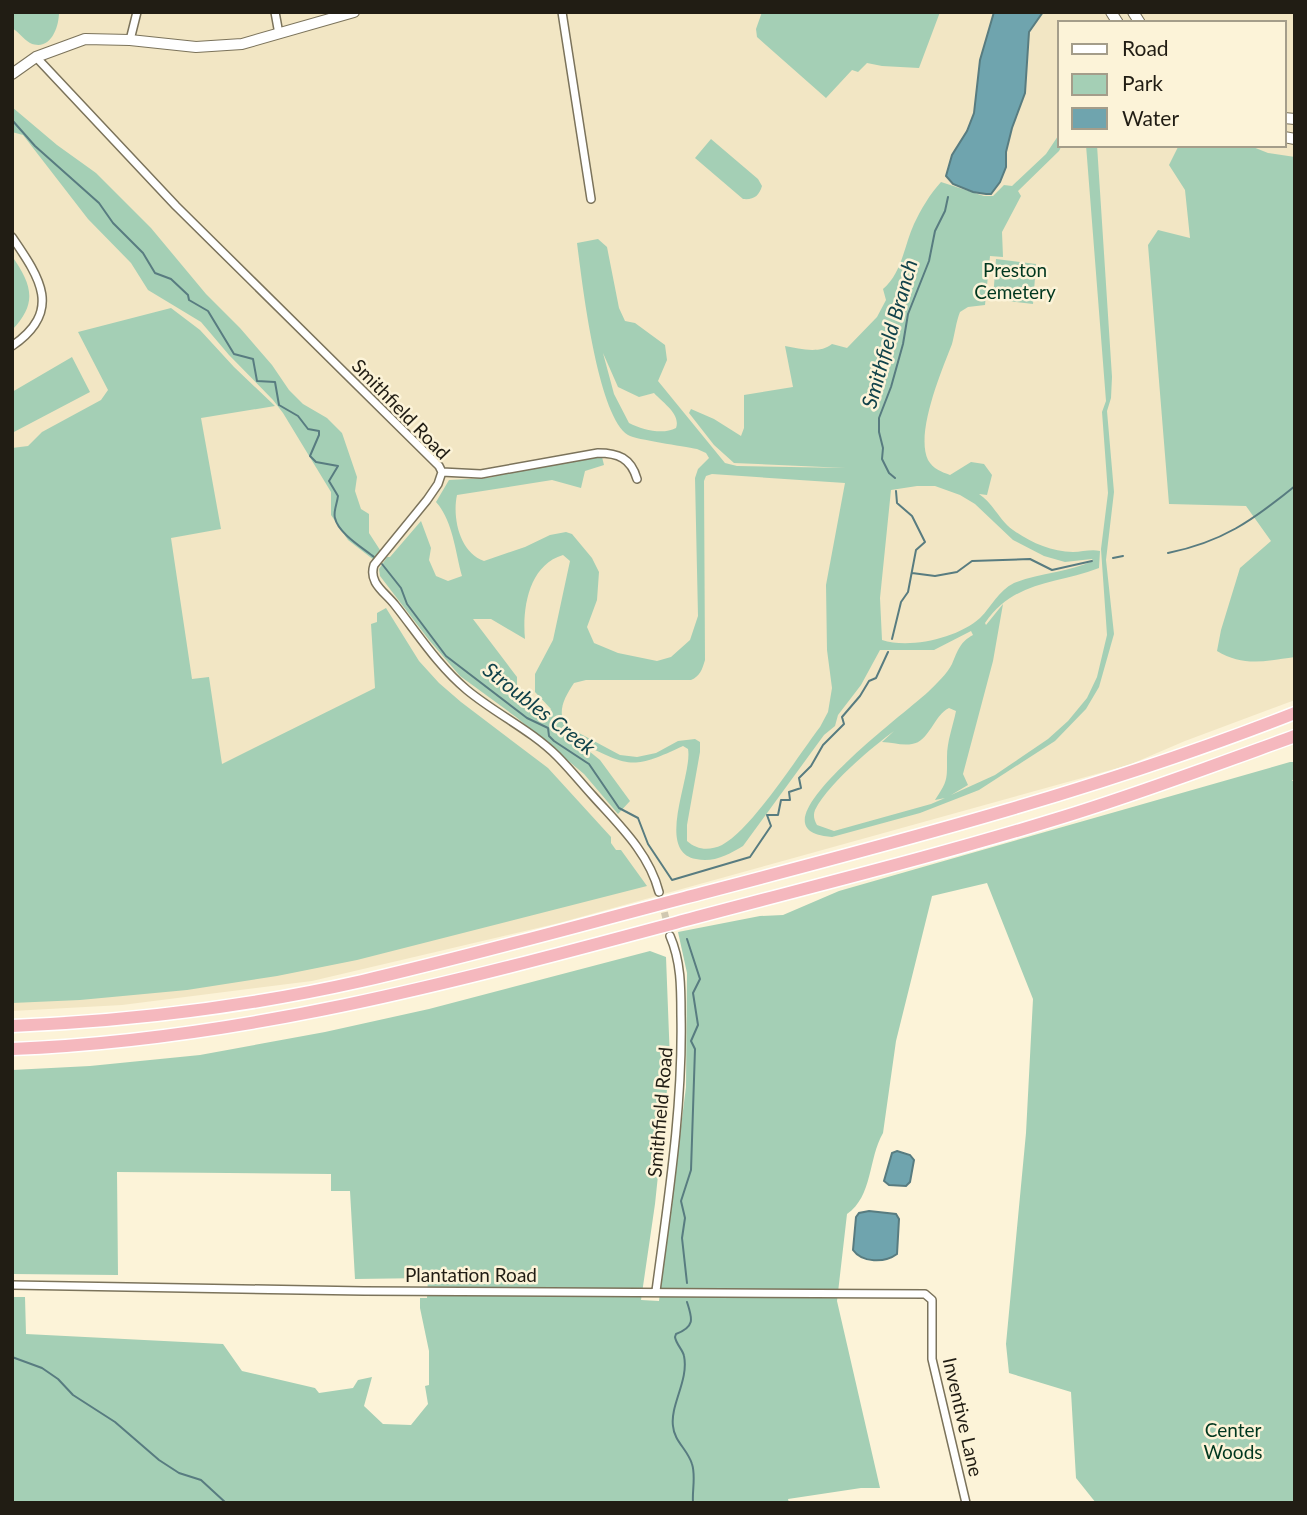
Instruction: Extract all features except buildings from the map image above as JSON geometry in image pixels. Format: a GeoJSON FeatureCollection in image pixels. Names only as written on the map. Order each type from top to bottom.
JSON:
{"type":"FeatureCollection","features":[{"type":"Feature","properties":{"kind":"highway"},"geometry":{"type":"LineString","coordinates":[[12,1026],[104,1020],[216,1007],[306,992],[398,972],[873,849],[1160,762],[1295,713]]}},
{"type":"Feature","properties":{"kind":"highway"},"geometry":{"type":"LineString","coordinates":[[12,1049],[126,1041],[218,1029],[290,1018],[375,1000],[566,952],[1004,834],[1154,787],[1295,736]]}},
{"type":"Feature","properties":{"kind":"street"},"geometry":{"type":"LineString","coordinates":[[131,40],[137,12]]}},
{"type":"Feature","properties":{"kind":"street"},"geometry":{"type":"LineString","coordinates":[[275,12],[279,34]]}},
{"type":"Feature","properties":{"kind":"street"},"geometry":{"type":"LineString","coordinates":[[12,74],[36,57],[85,39],[131,40],[196,47],[242,44],[354,12]]}},
{"type":"Feature","properties":{"kind":"street"},"geometry":{"type":"LineString","coordinates":[[562,12],[590,199]]}},
{"type":"Feature","properties":{"kind":"street","name":"Smithfield Road"},"geometry":{"type":"LineString","coordinates":[[36,57],[176,206],[435,461],[442,472],[438,484],[374,565],[372,573],[376,584],[452,677],[557,756],[633,841],[647,861],[659,892]]}},
{"type":"Feature","properties":{"kind":"street"},"geometry":{"type":"LineString","coordinates":[[12,237],[38,278],[43,302],[32,330],[12,346]]}},
{"type":"Feature","properties":{"kind":"street"},"geometry":{"type":"LineString","coordinates":[[442,472],[481,474],[611,453],[631,464],[637,479]]}},
{"type":"Feature","properties":{"kind":"street","name":"Smithfield Road"},"geometry":{"type":"LineString","coordinates":[[656,1291],[682,1050],[679,964],[670,936]]}},
{"type":"Feature","properties":{"kind":"street","name":"Plantation Road"},"geometry":{"type":"LineString","coordinates":[[12,1285],[364,1291],[916,1293],[930,1296]]}},
{"type":"Feature","properties":{"kind":"street","name":"Inventive Lane"},"geometry":{"type":"LineString","coordinates":[[930,1296],[933,1305],[932,1359],[966,1503]]}},
{"type":"Feature","properties":{"kind":"shaded area"},"geometry":{"type":"Polygon","coordinates":[[[12,12],[1295,12],[1295,700],[1129,765],[559,923],[312,981],[122,1005],[12,1011],[12,12]]]}},
{"type":"Feature","properties":{"kind":"green space"},"geometry":{"type":"Polygon","coordinates":[[[12,12],[59,12],[52,37],[43,44],[30,43],[12,28],[12,12]]]}},
{"type":"Feature","properties":{"kind":"green space"},"geometry":{"type":"Polygon","coordinates":[[[762,12],[940,12],[919,68],[867,63],[858,72],[852,70],[826,98],[757,37],[756,29],[762,12]]]}},
{"type":"Feature","properties":{"kind":"green space"},"geometry":{"type":"Polygon","coordinates":[[[12,107],[96,173],[151,228],[206,294],[240,328],[272,365],[289,390],[303,404],[327,418],[342,433],[357,477],[355,491],[361,509],[369,514],[369,533],[380,550],[374,560],[348,540],[331,515],[331,492],[273,400],[201,322],[148,290],[131,263],[88,219],[23,135],[12,132],[12,107]]]}},
{"type":"Feature","properties":{"kind":"green space"},"geometry":{"type":"Polygon","coordinates":[[[1058,136],[1058,147],[1061,147],[1059,151],[1018,191],[1021,196],[1002,232],[1003,257],[990,256],[985,305],[968,307],[960,312],[952,344],[931,402],[925,448],[932,466],[950,475],[971,462],[984,464],[992,475],[987,495],[979,494],[1008,526],[1041,546],[1065,552],[1100,551],[1099,568],[1022,591],[1003,604],[993,661],[963,774],[968,785],[951,795],[995,775],[1048,739],[1068,721],[1087,698],[1097,677],[1107,635],[1101,549],[1108,493],[1102,412],[1106,401],[1086,147],[1097,147],[1112,377],[1107,411],[1114,492],[1106,560],[1114,634],[1099,687],[1086,709],[1055,741],[979,790],[920,813],[832,837],[816,834],[806,827],[805,823],[808,809],[818,792],[835,773],[938,682],[950,668],[962,644],[973,635],[971,631],[934,650],[880,650],[861,685],[838,715],[835,726],[824,735],[743,846],[714,859],[696,859],[684,853],[678,842],[676,828],[688,749],[683,746],[652,759],[630,762],[578,742],[600,760],[630,801],[618,814],[584,774],[516,717],[460,676],[380,576],[379,569],[421,521],[431,548],[429,560],[436,576],[448,581],[462,576],[450,527],[436,502],[449,480],[488,478],[544,465],[602,457],[604,465],[585,471],[581,488],[552,480],[457,495],[456,514],[460,534],[469,551],[484,561],[550,535],[566,532],[572,534],[592,558],[599,572],[597,600],[587,627],[594,643],[618,653],[657,661],[671,657],[690,640],[698,616],[695,478],[698,469],[709,458],[706,453],[697,449],[633,437],[617,423],[608,402],[593,346],[577,243],[598,239],[607,247],[619,308],[625,321],[635,323],[665,345],[667,360],[658,381],[725,463],[737,466],[846,468],[734,463],[714,445],[689,413],[691,409],[714,419],[741,436],[744,428],[744,395],[793,387],[785,346],[816,350],[832,344],[847,348],[877,317],[886,300],[883,289],[899,267],[920,213],[941,182],[984,196],[993,196],[1004,185],[1012,186],[1046,154],[1058,136]],[[603,353],[614,394],[629,423],[653,431],[676,428],[674,413],[654,393],[639,397],[618,387],[603,353]],[[712,474],[706,476],[704,481],[705,660],[697,677],[691,680],[586,680],[574,683],[562,708],[564,725],[620,755],[637,757],[656,753],[678,741],[695,739],[700,742],[687,841],[699,848],[708,849],[722,845],[747,824],[787,773],[828,712],[832,688],[827,650],[826,585],[845,483],[712,474]],[[935,486],[891,490],[880,598],[882,640],[906,643],[947,636],[980,618],[1008,586],[1093,561],[1065,562],[1044,556],[1013,540],[975,504],[935,486]],[[563,555],[551,560],[535,578],[527,601],[525,639],[491,619],[473,619],[517,677],[517,685],[548,713],[551,709],[535,692],[535,674],[553,640],[570,561],[563,555]],[[1003,604],[985,623],[986,625],[1003,604]],[[949,708],[918,742],[904,745],[882,742],[894,731],[862,757],[839,778],[821,800],[814,814],[817,825],[834,831],[945,798],[935,800],[946,780],[948,745],[956,711],[949,708]]]}},
{"type":"Feature","properties":{"kind":"green space"},"geometry":{"type":"Polygon","coordinates":[[[711,139],[758,179],[762,186],[755,197],[743,199],[695,158],[711,139]]]}},
{"type":"Feature","properties":{"kind":"green space"},"geometry":{"type":"Polygon","coordinates":[[[1178,147],[1253,147],[1268,153],[1295,157],[1295,657],[1245,661],[1217,651],[1240,568],[1271,541],[1246,506],[1169,504],[1148,245],[1158,230],[1190,238],[1185,190],[1169,165],[1178,147]]]}},
{"type":"Feature","properties":{"kind":"green space"},"geometry":{"type":"Polygon","coordinates":[[[12,256],[28,285],[29,302],[26,311],[12,330],[12,256]]]}},
{"type":"Feature","properties":{"kind":"green space","name":"Preston Cemetery"},"geometry":{"type":"Polygon","coordinates":[[[996,259],[1036,264],[1033,304],[993,299],[996,259]]]}},
{"type":"Feature","properties":{"kind":"green space"},"geometry":{"type":"Polygon","coordinates":[[[171,308],[200,330],[275,406],[201,418],[221,529],[171,538],[192,679],[209,677],[222,764],[375,688],[371,624],[377,622],[377,613],[386,608],[419,661],[439,683],[548,768],[611,837],[611,843],[616,850],[621,850],[647,886],[357,960],[277,976],[187,990],[12,1003],[12,448],[28,446],[42,432],[101,400],[108,390],[78,332],[171,308]]]}},
{"type":"Feature","properties":{"kind":"green space"},"geometry":{"type":"Polygon","coordinates":[[[72,357],[90,392],[12,433],[12,392],[72,357]]]}},
{"type":"Feature","properties":{"kind":"green space","name":"Center Woods"},"geometry":{"type":"Polygon","coordinates":[[[1295,762],[1295,777],[1292,781],[1295,781],[1295,1503],[1096,1503],[1076,1478],[1071,1392],[1009,1373],[1006,1344],[1026,1133],[1033,999],[987,883],[932,896],[896,1041],[883,1133],[866,1187],[847,1214],[837,1301],[880,1488],[861,1488],[788,1499],[789,1503],[12,1503],[12,1297],[25,1297],[26,1334],[223,1344],[242,1371],[315,1388],[319,1393],[353,1388],[358,1380],[372,1377],[364,1406],[383,1424],[411,1425],[428,1404],[425,1386],[429,1385],[429,1351],[420,1308],[420,1298],[427,1298],[428,1278],[355,1279],[350,1191],[331,1191],[331,1174],[117,1172],[118,1275],[12,1274],[12,1070],[90,1066],[200,1055],[325,1032],[429,1009],[650,951],[666,957],[670,1061],[655,1204],[641,1300],[659,1301],[686,1087],[687,973],[678,932],[760,916],[783,915],[839,891],[1295,762]]]}},
{"type":"Feature","properties":{"kind":"water"},"geometry":{"type":"Polygon","coordinates":[[[994,12],[1043,12],[1029,32],[1025,93],[1012,128],[1006,152],[1006,167],[1000,182],[991,194],[986,194],[953,184],[946,176],[952,155],[967,131],[974,113],[980,60],[994,12]]]}},
{"type":"Feature","properties":{"kind":"water"},"geometry":{"type":"Polygon","coordinates":[[[897,1151],[910,1155],[914,1160],[910,1182],[906,1186],[889,1185],[884,1181],[892,1153],[897,1151]]]}},
{"type":"Feature","properties":{"kind":"water"},"geometry":{"type":"Polygon","coordinates":[[[869,1211],[896,1214],[899,1219],[897,1254],[892,1257],[868,1259],[853,1250],[856,1217],[859,1213],[869,1211]]]}},
{"type":"Feature","properties":{"kind":"waterway","name":"Stroubles Creek"},"geometry":{"type":"LineString","coordinates":[[12,120],[35,146],[99,203],[113,223],[143,253],[155,273],[171,279],[188,295],[189,300],[208,311],[234,354],[253,359],[257,381],[275,382],[279,405],[298,416],[308,429],[319,431],[310,456],[316,462],[338,466],[329,481],[338,496],[334,513],[337,524],[346,535],[374,557]]}},
{"type":"Feature","properties":{"kind":"waterway","name":"Smithfield Branch"},"geometry":{"type":"LineString","coordinates":[[895,478],[889,473],[882,459],[879,418],[903,344],[908,314],[929,261],[935,231],[945,211],[948,197]]}},
{"type":"Feature","properties":{"kind":"waterway"},"geometry":{"type":"LineString","coordinates":[[1168,553],[1221,536],[1265,510],[1295,486]]}},
{"type":"Feature","properties":{"kind":"waterway","name":"Smithfield Branch"},"geometry":{"type":"LineString","coordinates":[[892,639],[901,602],[908,592],[916,550],[925,542],[912,516],[897,503],[896,491]]}},
{"type":"Feature","properties":{"kind":"waterway"},"geometry":{"type":"LineString","coordinates":[[1113,558],[1123,556]]}},
{"type":"Feature","properties":{"kind":"waterway"},"geometry":{"type":"LineString","coordinates":[[912,573],[935,576],[957,572],[972,561],[1030,559],[1052,570],[1092,561]]}},
{"type":"Feature","properties":{"kind":"waterway","name":"Stroubles Creek"},"geometry":{"type":"LineString","coordinates":[[382,564],[401,588],[407,604],[446,656],[527,718],[548,728],[549,736],[554,741],[589,764],[619,808],[638,818],[648,844],[672,880],[750,857],[771,826],[767,815],[778,815],[781,800],[790,800],[789,792],[801,788],[799,778],[811,766],[823,745],[844,724],[842,717],[869,681],[876,678],[888,652]]}},
{"type":"Feature","properties":{"kind":"waterway","name":"Stroubles Creek"},"geometry":{"type":"LineString","coordinates":[[687,939],[700,979],[693,993],[698,1025],[691,1041],[695,1049],[691,1170],[681,1201],[685,1218],[682,1238],[687,1283]]}},
{"type":"Feature","properties":{"kind":"waterway","name":"Stroubles Creek"},"geometry":{"type":"LineString","coordinates":[[687,1302],[690,1325],[675,1337],[685,1365],[674,1410],[673,1426],[692,1464],[693,1503]]}},
{"type":"Feature","properties":{"kind":"waterway"},"geometry":{"type":"LineString","coordinates":[[12,1357],[42,1368],[58,1379],[73,1395],[115,1422],[159,1460],[179,1473],[201,1480],[226,1503]]}},
{"type":"Feature","properties":{"kind":"tunnel"},"geometry":{"type":"LineString","coordinates":[[662,902],[670,936]]}}]}
